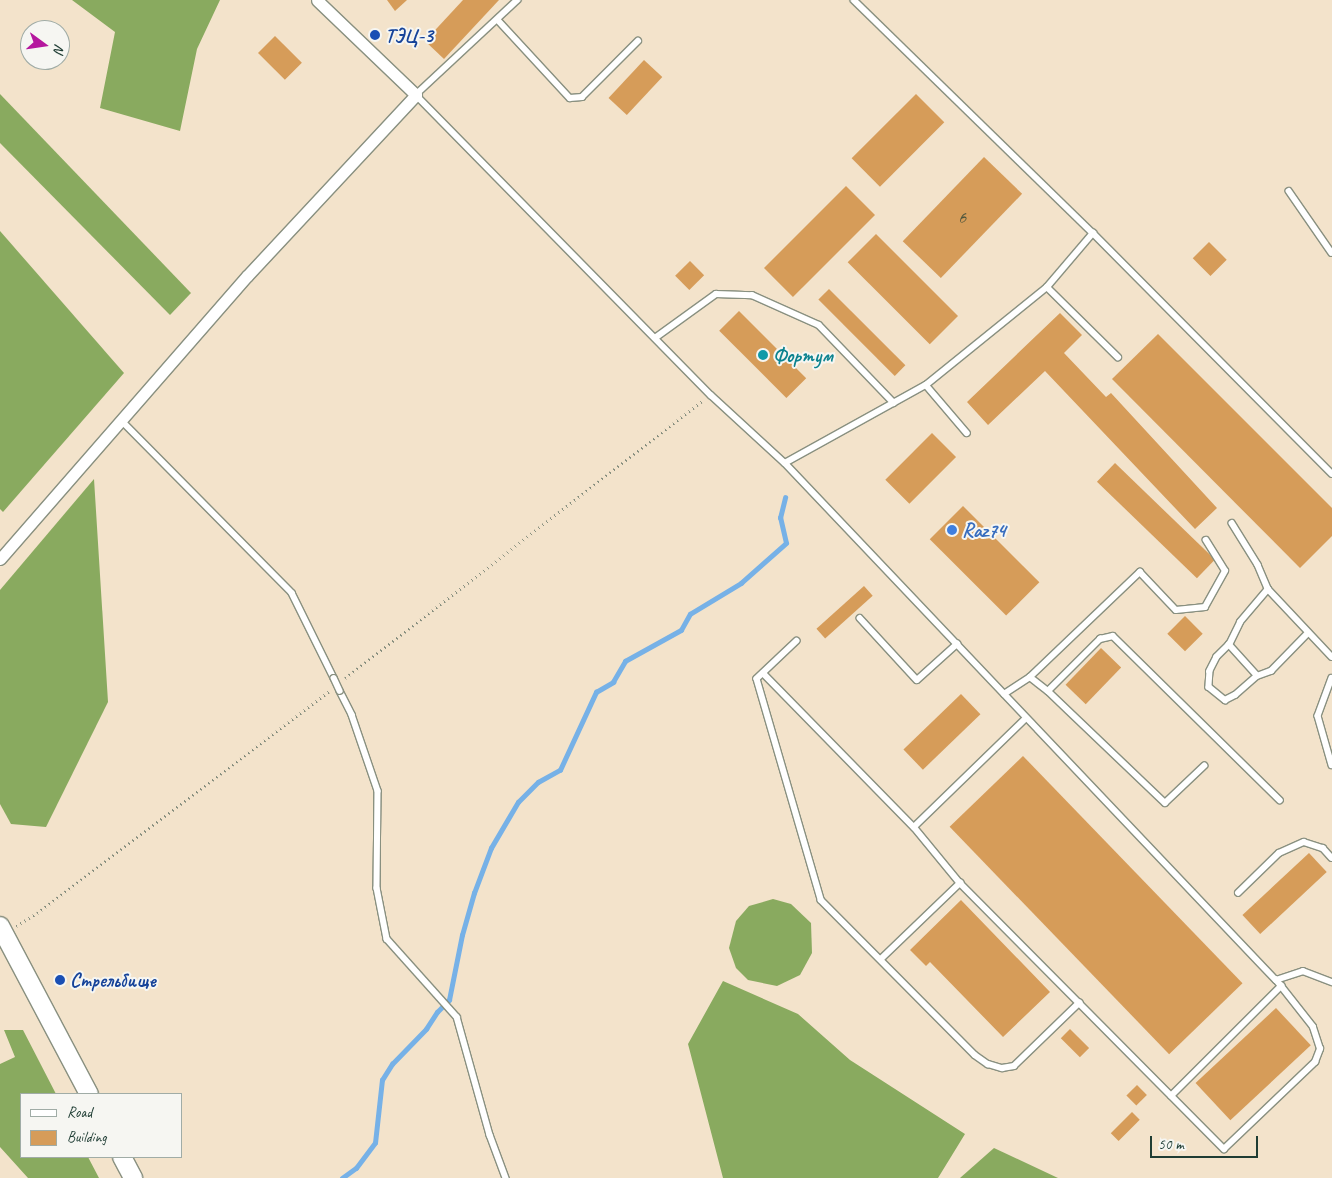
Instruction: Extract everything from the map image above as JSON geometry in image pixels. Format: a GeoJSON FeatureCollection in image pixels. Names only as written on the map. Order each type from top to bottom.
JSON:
{"type":"FeatureCollection","features":[{"type":"Feature","properties":{"kind":"main road"},"geometry":{"type":"LineString","coordinates":[[2,930],[88,1093]]}},
{"type":"Feature","properties":{"kind":"main road"},"geometry":{"type":"LineString","coordinates":[[123,1158],[133,1178]]}},
{"type":"Feature","properties":{"kind":"street"},"geometry":{"type":"LineString","coordinates":[[0,559],[247,276],[416,96],[317,0]]}},
{"type":"Feature","properties":{"kind":"lane"},"geometry":{"type":"LineString","coordinates":[[518,0],[416,96],[711,395],[786,463],[1276,980],[1313,1026],[1320,1049],[1315,1062],[1224,1149],[960,883],[914,827],[764,673]]}},
{"type":"Feature","properties":{"kind":"lane"},"geometry":{"type":"LineString","coordinates":[[854,0],[1093,233],[1332,474]]}},
{"type":"Feature","properties":{"kind":"lane"},"geometry":{"type":"LineString","coordinates":[[498,20],[570,98],[582,97],[638,41]]}},
{"type":"Feature","properties":{"kind":"lane"},"geometry":{"type":"LineString","coordinates":[[1289,191],[1332,253]]}},
{"type":"Feature","properties":{"kind":"lane"},"geometry":{"type":"LineString","coordinates":[[786,463],[926,385],[1047,286],[1093,233]]}},
{"type":"Feature","properties":{"kind":"lane"},"geometry":{"type":"LineString","coordinates":[[1047,286],[1118,357]]}},
{"type":"Feature","properties":{"kind":"lane"},"geometry":{"type":"LineString","coordinates":[[655,338],[716,294],[752,296],[819,325],[894,403]]}},
{"type":"Feature","properties":{"kind":"lane"},"geometry":{"type":"LineString","coordinates":[[926,385],[967,433]]}},
{"type":"Feature","properties":{"kind":"lane"},"geometry":{"type":"LineString","coordinates":[[121,420],[292,593],[352,715],[378,791],[377,888],[387,939],[457,1017],[490,1134],[506,1178]]}},
{"type":"Feature","properties":{"kind":"lane"},"geometry":{"type":"LineString","coordinates":[[1232,523],[1258,564],[1268,589],[1332,657]]}},
{"type":"Feature","properties":{"kind":"lane"},"geometry":{"type":"LineString","coordinates":[[1004,694],[1030,677],[1140,572],[1176,610],[1205,607],[1225,570],[1206,540]]}},
{"type":"Feature","properties":{"kind":"lane"},"geometry":{"type":"LineString","coordinates":[[1268,589],[1240,622],[1229,645],[1217,657],[1210,671],[1209,687],[1225,700],[1235,695],[1257,676],[1271,671],[1308,633]]}},
{"type":"Feature","properties":{"kind":"lane"},"geometry":{"type":"LineString","coordinates":[[860,618],[917,680],[956,644]]}},
{"type":"Feature","properties":{"kind":"lane"},"geometry":{"type":"LineString","coordinates":[[1048,691],[1100,639],[1113,636],[1280,800]]}},
{"type":"Feature","properties":{"kind":"lane"},"geometry":{"type":"LineString","coordinates":[[797,640],[757,680],[821,900],[975,1055],[988,1064],[1002,1068],[1014,1066],[1079,1004]]}},
{"type":"Feature","properties":{"kind":"lane"},"geometry":{"type":"LineString","coordinates":[[1229,645],[1257,676]]}},
{"type":"Feature","properties":{"kind":"lane"},"geometry":{"type":"LineString","coordinates":[[1030,677],[1048,691],[1165,803],[1204,766]]}},
{"type":"Feature","properties":{"kind":"lane"},"geometry":{"type":"LineString","coordinates":[[1332,678],[1318,716],[1332,765]]}},
{"type":"Feature","properties":{"kind":"lane"},"geometry":{"type":"LineString","coordinates":[[914,827],[1026,718]]}},
{"type":"Feature","properties":{"kind":"lane"},"geometry":{"type":"LineString","coordinates":[[1238,893],[1279,853],[1304,842],[1322,848],[1332,858]]}},
{"type":"Feature","properties":{"kind":"lane"},"geometry":{"type":"LineString","coordinates":[[881,959],[960,883]]}},
{"type":"Feature","properties":{"kind":"lane"},"geometry":{"type":"LineString","coordinates":[[1276,980],[1303,971],[1332,982]]}},
{"type":"Feature","properties":{"kind":"lane"},"geometry":{"type":"LineString","coordinates":[[1171,1096],[1281,986]]}},
{"type":"Feature","properties":{"kind":"path"},"geometry":{"type":"LineString","coordinates":[[341,682],[711,395]]}},
{"type":"Feature","properties":{"kind":"path"},"geometry":{"type":"LineString","coordinates":[[2,930],[37,913],[333,688]]}},
{"type":"Feature","properties":{"kind":"green space"},"geometry":{"type":"Polygon","coordinates":[[[72,0],[220,0],[197,49],[180,131],[100,108],[115,32],[72,0]]]}},
{"type":"Feature","properties":{"kind":"green space"},"geometry":{"type":"Polygon","coordinates":[[[0,94],[191,293],[170,315],[0,143],[0,94]]]}},
{"type":"Feature","properties":{"kind":"green space"},"geometry":{"type":"Polygon","coordinates":[[[0,231],[124,373],[3,512],[0,509],[0,231]]]}},
{"type":"Feature","properties":{"kind":"green space"},"geometry":{"type":"Polygon","coordinates":[[[94,479],[108,702],[46,827],[11,824],[0,804],[0,590],[94,479]]]}},
{"type":"Feature","properties":{"kind":"green space"},"geometry":{"type":"Polygon","coordinates":[[[773,899],[791,904],[811,923],[812,953],[800,975],[777,986],[748,980],[736,968],[729,948],[736,921],[749,906],[773,899]]]}},
{"type":"Feature","properties":{"kind":"green space"},"geometry":{"type":"Polygon","coordinates":[[[723,981],[798,1014],[850,1060],[965,1134],[938,1178],[723,1178],[688,1044],[723,981]]]}},
{"type":"Feature","properties":{"kind":"green space"},"geometry":{"type":"Polygon","coordinates":[[[4,1030],[23,1030],[55,1093],[20,1093],[20,1158],[89,1158],[99,1178],[28,1178],[0,1147],[0,1064],[15,1057],[4,1030]]]}},
{"type":"Feature","properties":{"kind":"green space"},"geometry":{"type":"Polygon","coordinates":[[[994,1148],[1058,1178],[960,1178],[994,1148]]]}},
{"type":"Feature","properties":{"kind":"building"},"geometry":{"type":"Polygon","coordinates":[[[387,0],[407,0],[395,11],[387,0]]]}},
{"type":"Feature","properties":{"kind":"building"},"geometry":{"type":"Polygon","coordinates":[[[463,0],[499,0],[444,59],[425,41],[463,0]]]}},
{"type":"Feature","properties":{"kind":"building"},"geometry":{"type":"Polygon","coordinates":[[[275,36],[302,63],[285,80],[258,53],[275,36]]]}},
{"type":"Feature","properties":{"kind":"building"},"geometry":{"type":"Polygon","coordinates":[[[644,60],[662,77],[627,115],[609,98],[644,60]]]}},
{"type":"Feature","properties":{"kind":"building"},"geometry":{"type":"Polygon","coordinates":[[[916,94],[944,122],[880,187],[852,158],[916,94]]]}},
{"type":"Feature","properties":{"kind":"building"},"geometry":{"type":"Polygon","coordinates":[[[984,157],[1022,194],[941,278],[903,241],[984,157]]]}},
{"type":"Feature","properties":{"kind":"building"},"geometry":{"type":"Polygon","coordinates":[[[846,186],[875,215],[793,297],[764,268],[846,186]]]}},
{"type":"Feature","properties":{"kind":"building"},"geometry":{"type":"Polygon","coordinates":[[[876,234],[958,316],[930,344],[848,262],[876,234]]]}},
{"type":"Feature","properties":{"kind":"building"},"geometry":{"type":"Polygon","coordinates":[[[1209,242],[1227,260],[1210,276],[1193,258],[1209,242]]]}},
{"type":"Feature","properties":{"kind":"building"},"geometry":{"type":"Polygon","coordinates":[[[690,261],[704,275],[689,290],[675,276],[690,261]]]}},
{"type":"Feature","properties":{"kind":"building"},"geometry":{"type":"Polygon","coordinates":[[[829,289],[905,365],[895,376],[818,300],[829,289]]]}},
{"type":"Feature","properties":{"kind":"building","name":"Фортум"},"geometry":{"type":"Polygon","coordinates":[[[739,311],[806,378],[786,398],[719,331],[739,311]]]}},
{"type":"Feature","properties":{"kind":"building"},"geometry":{"type":"Polygon","coordinates":[[[1060,313],[1082,335],[1064,353],[1106,397],[1111,393],[1217,508],[1195,529],[1045,371],[988,425],[967,402],[1060,313]]]}},
{"type":"Feature","properties":{"kind":"building"},"geometry":{"type":"Polygon","coordinates":[[[1158,334],[1332,508],[1332,536],[1300,568],[1112,379],[1158,334]]]}},
{"type":"Feature","properties":{"kind":"building"},"geometry":{"type":"Polygon","coordinates":[[[932,433],[956,457],[909,504],[885,480],[932,433]]]}},
{"type":"Feature","properties":{"kind":"building"},"geometry":{"type":"Polygon","coordinates":[[[1115,463],[1215,560],[1197,578],[1097,482],[1115,463]]]}},
{"type":"Feature","properties":{"kind":"building"},"geometry":{"type":"Polygon","coordinates":[[[963,506],[1039,582],[1006,616],[930,539],[963,506]]]}},
{"type":"Feature","properties":{"kind":"building"},"geometry":{"type":"Polygon","coordinates":[[[864,586],[873,596],[825,638],[816,629],[864,586]]]}},
{"type":"Feature","properties":{"kind":"building"},"geometry":{"type":"Polygon","coordinates":[[[1185,616],[1203,634],[1185,651],[1167,634],[1185,616]]]}},
{"type":"Feature","properties":{"kind":"building"},"geometry":{"type":"Polygon","coordinates":[[[1101,648],[1121,667],[1086,704],[1066,685],[1101,648]]]}},
{"type":"Feature","properties":{"kind":"building"},"geometry":{"type":"Polygon","coordinates":[[[961,694],[980,714],[923,770],[903,750],[961,694]]]}},
{"type":"Feature","properties":{"kind":"building"},"geometry":{"type":"Polygon","coordinates":[[[1023,756],[1243,983],[1169,1054],[950,827],[1023,756]]]}},
{"type":"Feature","properties":{"kind":"building"},"geometry":{"type":"Polygon","coordinates":[[[1309,853],[1327,872],[1260,934],[1242,915],[1309,853]]]}},
{"type":"Feature","properties":{"kind":"building"},"geometry":{"type":"Polygon","coordinates":[[[961,900],[1050,992],[1003,1037],[930,962],[926,966],[910,950],[961,900]]]}},
{"type":"Feature","properties":{"kind":"building"},"geometry":{"type":"Polygon","coordinates":[[[1276,1008],[1311,1045],[1230,1120],[1196,1083],[1276,1008]]]}},
{"type":"Feature","properties":{"kind":"building"},"geometry":{"type":"Polygon","coordinates":[[[1070,1029],[1089,1048],[1080,1057],[1061,1038],[1070,1029]]]}},
{"type":"Feature","properties":{"kind":"building"},"geometry":{"type":"Polygon","coordinates":[[[1137,1085],[1147,1095],[1136,1106],[1126,1096],[1137,1085]]]}},
{"type":"Feature","properties":{"kind":"building"},"geometry":{"type":"Polygon","coordinates":[[[1132,1112],[1140,1120],[1119,1141],[1111,1133],[1132,1112]]]}},
{"type":"Feature","properties":{"kind":"waterway"},"geometry":{"type":"LineString","coordinates":[[342,1178],[356,1168],[375,1143],[382,1080],[392,1064],[426,1029],[437,1012],[449,1000],[462,935],[474,893],[491,848],[518,802],[538,782],[560,770],[596,692],[613,682],[625,661],[681,630],[690,614],[741,583],[786,543],[780,518],[785,498]]}},
{"type":"Feature","properties":{"kind":"place","name":"ТЭЦ-3"},"geometry":{"type":"Point","coordinates":[375,35]}},
{"type":"Feature","properties":{"kind":"place","name":"Фортум"},"geometry":{"type":"Point","coordinates":[763,355]}},
{"type":"Feature","properties":{"kind":"place","name":"Raz74"},"geometry":{"type":"Point","coordinates":[952,530]}},
{"type":"Feature","properties":{"kind":"place","name":"Стрельбище"},"geometry":{"type":"Point","coordinates":[60,980]}}]}
